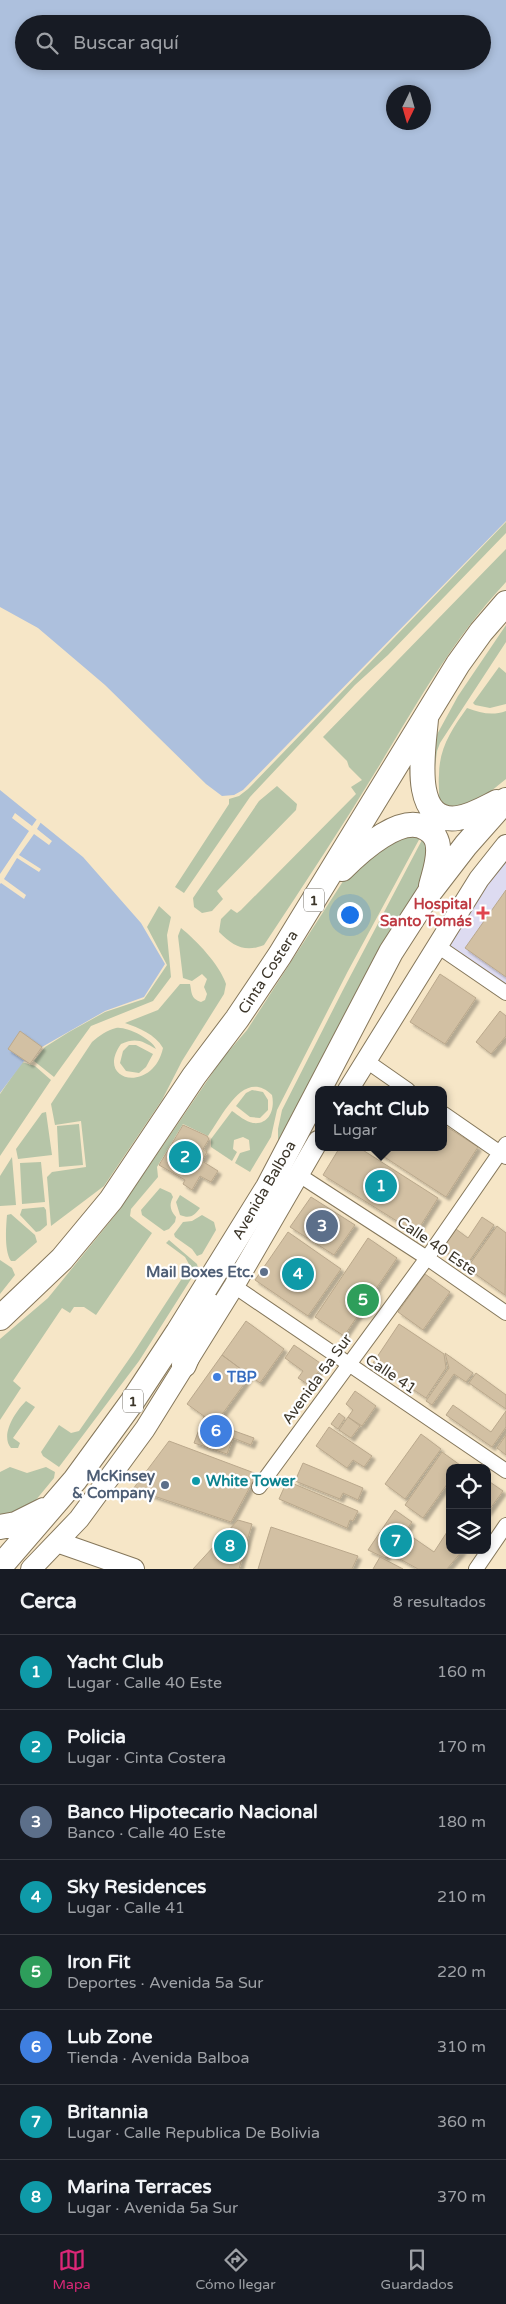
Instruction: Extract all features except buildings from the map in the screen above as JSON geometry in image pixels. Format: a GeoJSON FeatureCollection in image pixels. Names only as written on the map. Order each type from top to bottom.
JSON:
{"type":"FeatureCollection","features":[{"type":"Feature","properties":{"kind":"highway","name":"Cinta Costera"},"geometry":{"type":"LineString","coordinates":[[0,1318],[62,1259],[112,1200],[194,1076],[237,1019],[318,894],[427,715],[481,632],[506,603]]}},
{"type":"Feature","properties":{"kind":"highway"},"geometry":{"type":"LineString","coordinates":[[427,715],[423,788],[427,802],[433,810],[444,817],[456,818],[469,815],[506,798]]}},
{"type":"Feature","properties":{"kind":"highway","name":"Avenida Balboa"},"geometry":{"type":"LineString","coordinates":[[321,1086],[391,952],[429,893],[506,798]]}},
{"type":"Feature","properties":{"kind":"highway"},"geometry":{"type":"LineString","coordinates":[[318,894],[371,843],[390,832],[415,825],[424,827],[431,832],[438,847],[429,893]]}},
{"type":"Feature","properties":{"kind":"highway","name":"Avenida Balboa"},"geometry":{"type":"LineString","coordinates":[[0,1567],[75,1480],[132,1402],[247,1222],[315,1097]]}},
{"type":"Feature","properties":{"kind":"highway"},"geometry":{"type":"LineString","coordinates":[[184,1365],[247,1222]]}},
{"type":"Feature","properties":{"kind":"highway"},"geometry":{"type":"LineString","coordinates":[[0,1527],[16,1524],[54,1504]]}},
{"type":"Feature","properties":{"kind":"main road"},"geometry":{"type":"LineString","coordinates":[[350,1086],[479,879],[506,846]]}},
{"type":"Feature","properties":{"kind":"main road","name":"Avenida Balboa"},"geometry":{"type":"LineString","coordinates":[[31,1569],[79,1519],[124,1460],[234,1286],[315,1146]]}},
{"type":"Feature","properties":{"kind":"main road"},"geometry":{"type":"LineString","coordinates":[[56,1542],[131,1569]]}},
{"type":"Feature","properties":{"kind":"street"},"geometry":{"type":"LineString","coordinates":[[436,946],[506,993]]}},
{"type":"Feature","properties":{"kind":"street"},"geometry":{"type":"LineString","coordinates":[[365,1060],[402,1086]]}},
{"type":"Feature","properties":{"kind":"street"},"geometry":{"type":"LineString","coordinates":[[447,1116],[504,1152]]}},
{"type":"Feature","properties":{"kind":"street","name":"Avenida 5a Sur"},"geometry":{"type":"LineString","coordinates":[[258,1486],[504,1152]]}},
{"type":"Feature","properties":{"kind":"street","name":"Calle 40 Este"},"geometry":{"type":"LineString","coordinates":[[299,1175],[427,1258],[506,1313]]}},
{"type":"Feature","properties":{"kind":"street","name":"Calle 41"},"geometry":{"type":"LineString","coordinates":[[234,1286],[506,1471]]}},
{"type":"Feature","properties":{"kind":"street"},"geometry":{"type":"LineString","coordinates":[[476,1569],[506,1525]]}},
{"type":"Feature","properties":{"kind":"shaded area"},"geometry":{"type":"Polygon","coordinates":[[[0,0],[506,0],[506,521],[243,790],[234,795],[222,796],[206,784],[105,685],[38,628],[0,607],[0,0]]]}},
{"type":"Feature","properties":{"kind":"shaded area"},"geometry":{"type":"Polygon","coordinates":[[[0,790],[83,857],[141,923],[165,964],[144,997],[105,1011],[42,1047],[30,1064],[24,1061],[0,1093],[0,790]]]}},
{"type":"Feature","properties":{"kind":"shaded area","name":"Hospital Santo Tomás"},"geometry":{"type":"Polygon","coordinates":[[[506,857],[506,993],[436,945],[506,857]]]}},
{"type":"Feature","properties":{"kind":"green space"},"geometry":{"type":"Polygon","coordinates":[[[506,522],[506,533],[388,655],[355,685],[250,797],[184,893],[175,887],[229,804],[229,799],[239,796],[248,789],[506,522]]]}},
{"type":"Feature","properties":{"kind":"green space"},"geometry":{"type":"Polygon","coordinates":[[[506,549],[506,582],[453,648],[308,879],[264,945],[245,948],[229,941],[219,932],[221,919],[231,909],[237,913],[241,910],[356,794],[351,787],[362,780],[349,767],[347,761],[323,737],[506,549]]]}},
{"type":"Feature","properties":{"kind":"green space"},"geometry":{"type":"Polygon","coordinates":[[[506,625],[506,642],[440,743],[434,775],[434,740],[458,696],[506,625]]]}},
{"type":"Feature","properties":{"kind":"green space"},"geometry":{"type":"Polygon","coordinates":[[[499,667],[506,673],[506,704],[490,708],[475,705],[473,703],[499,667]]]}},
{"type":"Feature","properties":{"kind":"green space"},"geometry":{"type":"Polygon","coordinates":[[[467,708],[487,713],[506,711],[506,779],[470,808],[439,806],[441,756],[447,739],[467,708]]]}},
{"type":"Feature","properties":{"kind":"green space"},"geometry":{"type":"Polygon","coordinates":[[[277,786],[297,804],[296,810],[217,891],[223,899],[212,911],[202,913],[194,907],[193,898],[259,801],[277,786]]]}},
{"type":"Feature","properties":{"kind":"green space"},"geometry":{"type":"Polygon","coordinates":[[[402,836],[421,836],[348,971],[277,1110],[271,1137],[250,1172],[235,1163],[240,1153],[250,1150],[249,1140],[243,1137],[234,1140],[233,1149],[237,1152],[232,1161],[211,1147],[211,1139],[232,1111],[253,1123],[264,1121],[270,1115],[273,1105],[272,1095],[262,1088],[252,1087],[243,1091],[235,1098],[208,1136],[183,1124],[157,1167],[158,1177],[131,1209],[130,1216],[152,1233],[96,1315],[84,1307],[74,1307],[70,1313],[62,1308],[13,1381],[21,1388],[0,1420],[0,1339],[48,1298],[117,1213],[222,1059],[247,1030],[349,872],[402,836]]]}},
{"type":"Feature","properties":{"kind":"green space"},"geometry":{"type":"Polygon","coordinates":[[[423,838],[428,842],[430,869],[278,1141],[278,1129],[282,1110],[423,838]]]}},
{"type":"Feature","properties":{"kind":"green space"},"geometry":{"type":"Polygon","coordinates":[[[159,906],[171,917],[167,935],[171,977],[153,1001],[91,1026],[54,1077],[34,1061],[45,1047],[105,1012],[144,999],[167,965],[147,927],[159,906]]]}},
{"type":"Feature","properties":{"kind":"green space"},"geometry":{"type":"Polygon","coordinates":[[[181,928],[194,939],[219,969],[226,984],[224,994],[182,1061],[162,1100],[104,1186],[51,1226],[47,1177],[52,1172],[86,1167],[81,1121],[55,1125],[51,1104],[92,1042],[100,1035],[116,1028],[126,1029],[144,1037],[156,1049],[135,1040],[121,1044],[115,1057],[115,1067],[120,1074],[128,1078],[138,1077],[148,1072],[157,1063],[163,1048],[151,1035],[125,1023],[158,1010],[180,984],[190,984],[195,999],[201,1002],[205,1000],[207,994],[204,987],[207,979],[202,974],[192,981],[183,978],[178,936],[181,928]]]}},
{"type":"Feature","properties":{"kind":"green space"},"geometry":{"type":"Polygon","coordinates":[[[129,1045],[136,1045],[153,1054],[146,1067],[139,1073],[126,1071],[120,1063],[123,1051],[129,1045]]]}},
{"type":"Feature","properties":{"kind":"green space"},"geometry":{"type":"Polygon","coordinates":[[[22,1062],[35,1066],[51,1080],[0,1156],[0,1094],[22,1062]]]}},
{"type":"Feature","properties":{"kind":"green space"},"geometry":{"type":"Polygon","coordinates":[[[252,1090],[263,1092],[268,1100],[268,1110],[260,1118],[250,1117],[236,1106],[246,1093],[252,1090]]]}},
{"type":"Feature","properties":{"kind":"green space"},"geometry":{"type":"Polygon","coordinates":[[[46,1112],[52,1155],[18,1159],[16,1149],[42,1113],[46,1112]]]}},
{"type":"Feature","properties":{"kind":"green space"},"geometry":{"type":"Polygon","coordinates":[[[79,1124],[83,1165],[59,1167],[57,1126],[79,1124]]]}},
{"type":"Feature","properties":{"kind":"green space"},"geometry":{"type":"Polygon","coordinates":[[[12,1157],[16,1205],[0,1206],[0,1176],[12,1157]]]}},
{"type":"Feature","properties":{"kind":"green space"},"geometry":{"type":"Polygon","coordinates":[[[41,1162],[45,1202],[22,1204],[20,1163],[41,1162]]]}},
{"type":"Feature","properties":{"kind":"green space"},"geometry":{"type":"Polygon","coordinates":[[[160,1188],[171,1193],[173,1197],[171,1203],[172,1212],[176,1217],[175,1222],[169,1229],[164,1231],[142,1215],[141,1210],[160,1188]]]}},
{"type":"Feature","properties":{"kind":"green space"},"geometry":{"type":"Polygon","coordinates":[[[180,1195],[200,1208],[194,1215],[186,1217],[180,1215],[176,1202],[180,1195]]]}},
{"type":"Feature","properties":{"kind":"green space"},"geometry":{"type":"Polygon","coordinates":[[[44,1207],[47,1225],[36,1232],[20,1215],[22,1209],[44,1207]]]}},
{"type":"Feature","properties":{"kind":"green space"},"geometry":{"type":"Polygon","coordinates":[[[11,1214],[35,1235],[37,1242],[15,1261],[11,1261],[6,1245],[7,1215],[11,1214]]]}},
{"type":"Feature","properties":{"kind":"green space"},"geometry":{"type":"Polygon","coordinates":[[[202,1215],[214,1222],[216,1230],[202,1254],[197,1256],[192,1249],[175,1237],[174,1234],[183,1222],[192,1221],[202,1215]]]}},
{"type":"Feature","properties":{"kind":"green space"},"geometry":{"type":"Polygon","coordinates":[[[169,1240],[197,1264],[198,1268],[139,1361],[59,1467],[43,1456],[41,1452],[59,1425],[71,1433],[79,1431],[134,1352],[190,1266],[185,1257],[166,1243],[169,1240]]]}},
{"type":"Feature","properties":{"kind":"green space"},"geometry":{"type":"Polygon","coordinates":[[[0,1260],[12,1268],[15,1275],[0,1294],[0,1260]]]}},
{"type":"Feature","properties":{"kind":"green space"},"geometry":{"type":"Polygon","coordinates":[[[26,1401],[35,1407],[13,1438],[20,1443],[18,1448],[11,1448],[7,1437],[8,1430],[17,1411],[26,1401]]]}},
{"type":"Feature","properties":{"kind":"green space"},"geometry":{"type":"Polygon","coordinates":[[[10,1467],[27,1473],[46,1467],[55,1472],[54,1478],[26,1512],[0,1521],[0,1472],[10,1467]]]}},
{"type":"Feature","properties":{"kind":"pier"},"geometry":{"type":"Polygon","coordinates":[[[15,813],[32,826],[37,819],[41,822],[37,829],[52,841],[49,845],[34,834],[19,855],[41,869],[39,872],[17,858],[4,879],[26,895],[24,899],[0,884],[0,874],[29,831],[12,818],[15,813]]]}},
{"type":"Feature","properties":{"kind":"place","name":"Hospital Santo Tomás"},"geometry":{"type":"Point","coordinates":[483,913]}},
{"type":"Feature","properties":{"kind":"place","name":"Policia"},"geometry":{"type":"Point","coordinates":[185,1157]}},
{"type":"Feature","properties":{"kind":"place","name":"Yacht Club"},"geometry":{"type":"Point","coordinates":[381,1186]}},
{"type":"Feature","properties":{"kind":"place","name":"Banco Hipotecario Nacional"},"geometry":{"type":"Point","coordinates":[322,1226]}},
{"type":"Feature","properties":{"kind":"place","name":"Mail Boxes Etc."},"geometry":{"type":"Point","coordinates":[264,1272]}},
{"type":"Feature","properties":{"kind":"place","name":"Sky Residences"},"geometry":{"type":"Point","coordinates":[298,1274]}},
{"type":"Feature","properties":{"kind":"place","name":"Iron Fit"},"geometry":{"type":"Point","coordinates":[363,1300]}},
{"type":"Feature","properties":{"kind":"place","name":"TBP"},"geometry":{"type":"Point","coordinates":[217,1377]}},
{"type":"Feature","properties":{"kind":"place","name":"Lub Zone"},"geometry":{"type":"Point","coordinates":[216,1431]}},
{"type":"Feature","properties":{"kind":"place","name":"White Tower"},"geometry":{"type":"Point","coordinates":[196,1481]}},
{"type":"Feature","properties":{"kind":"place","name":"McKinsey & Company"},"geometry":{"type":"Point","coordinates":[165,1485]}},
{"type":"Feature","properties":{"kind":"place","name":"Britannia"},"geometry":{"type":"Point","coordinates":[396,1541]}},
{"type":"Feature","properties":{"kind":"place","name":"Marina Terraces"},"geometry":{"type":"Point","coordinates":[230,1546]}}]}
